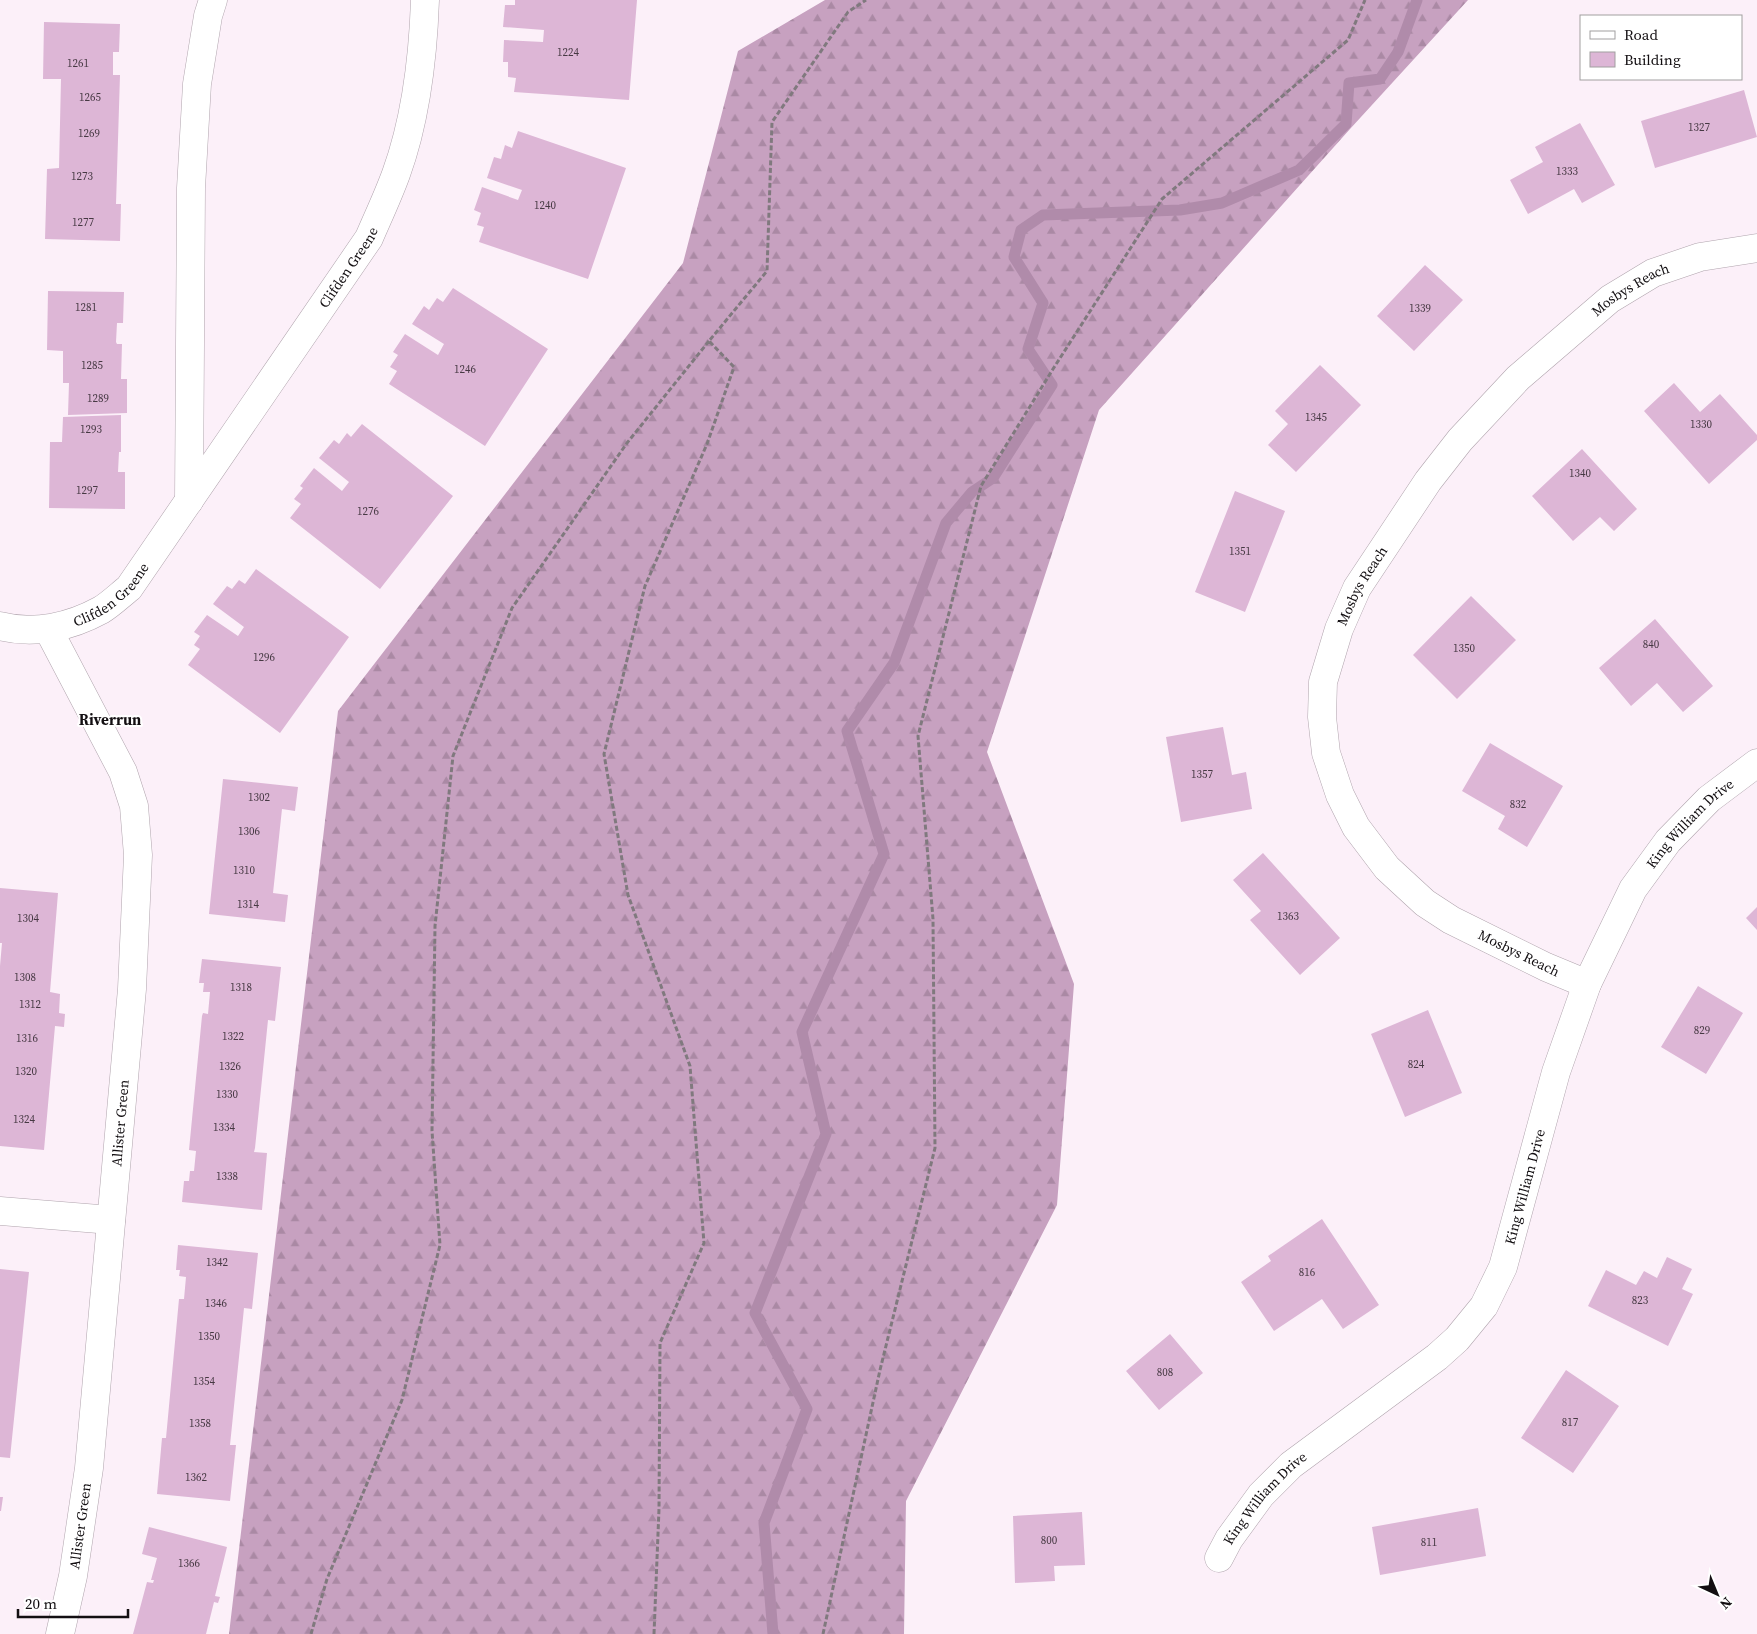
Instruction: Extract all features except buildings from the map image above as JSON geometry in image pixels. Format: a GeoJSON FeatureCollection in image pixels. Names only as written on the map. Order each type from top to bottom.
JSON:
{"type":"FeatureCollection","features":[{"type":"Feature","properties":{"kind":"street"},"geometry":{"type":"LineString","coordinates":[[189,501],[191,188],[197,84],[208,16],[213,0]]}},
{"type":"Feature","properties":{"kind":"street","name":"Clifden Greene"},"geometry":{"type":"LineString","coordinates":[[0,626],[12,629],[36,630],[72,624],[102,609],[129,588],[369,238],[396,173],[415,105],[424,45],[425,0]]}},
{"type":"Feature","properties":{"kind":"street","name":"Mosbys Reach"},"geometry":{"type":"LineString","coordinates":[[1587,984],[1546,968],[1451,920],[1425,903],[1387,868],[1356,827],[1340,796],[1326,753],[1322,717],[1323,682],[1339,629],[1358,588],[1428,481],[1460,440],[1518,378],[1610,299],[1653,274],[1700,256],[1757,248]]}},
{"type":"Feature","properties":{"kind":"street","name":"Allister Green"},"geometry":{"type":"LineString","coordinates":[[48,629],[123,772],[134,806],[138,856],[132,989],[89,1468],[73,1576],[60,1634]]}},
{"type":"Feature","properties":{"kind":"street","name":"King William Drive"},"geometry":{"type":"LineString","coordinates":[[1219,1558],[1229,1539],[1261,1496],[1291,1465],[1437,1357],[1457,1339],[1484,1306],[1503,1267],[1556,1072],[1587,984],[1633,889],[1668,841],[1709,798],[1757,763]]}},
{"type":"Feature","properties":{"kind":"street"},"geometry":{"type":"LineString","coordinates":[[0,1211],[111,1220]]}},
{"type":"Feature","properties":{"kind":"path"},"geometry":{"type":"LineString","coordinates":[[310,1634],[327,1578],[402,1400],[440,1245],[432,1132],[435,926],[453,756],[512,608],[627,443],[767,271],[772,122],[848,12],[866,0]]}},
{"type":"Feature","properties":{"kind":"path"},"geometry":{"type":"LineString","coordinates":[[823,1634],[880,1370],[935,1148],[933,918],[918,736],[981,486],[1053,369],[1162,199],[1348,40],[1365,0]]}},
{"type":"Feature","properties":{"kind":"path"},"geometry":{"type":"LineString","coordinates":[[654,1634],[659,1509],[660,1343],[704,1243],[690,1066],[628,895],[604,754],[645,586],[707,444],[734,367],[709,341]]}},
{"type":"Feature","properties":{"kind":"green space"},"geometry":{"type":"Polygon","coordinates":[[[825,0],[1468,0],[1099,410],[987,752],[1074,984],[1057,1205],[906,1501],[904,1634],[229,1634],[338,711],[683,263],[738,51],[825,0]]]}},
{"type":"Feature","properties":{"kind":"waterway"},"geometry":{"type":"LineString","coordinates":[[773,1634],[764,1523],[807,1409],[755,1313],[826,1134],[802,1032],[884,854],[847,731],[894,663],[946,523],[972,492],[993,478],[1052,385],[1028,349],[1043,303],[1014,257],[1021,230],[1043,215],[1180,210],[1222,203],[1299,170],[1346,124],[1349,83],[1380,79],[1398,52],[1417,0]]}},
{"type":"Feature","properties":{"kind":"district","name":"Riverrun"},"geometry":{"type":"Point","coordinates":[110,719]}}]}
